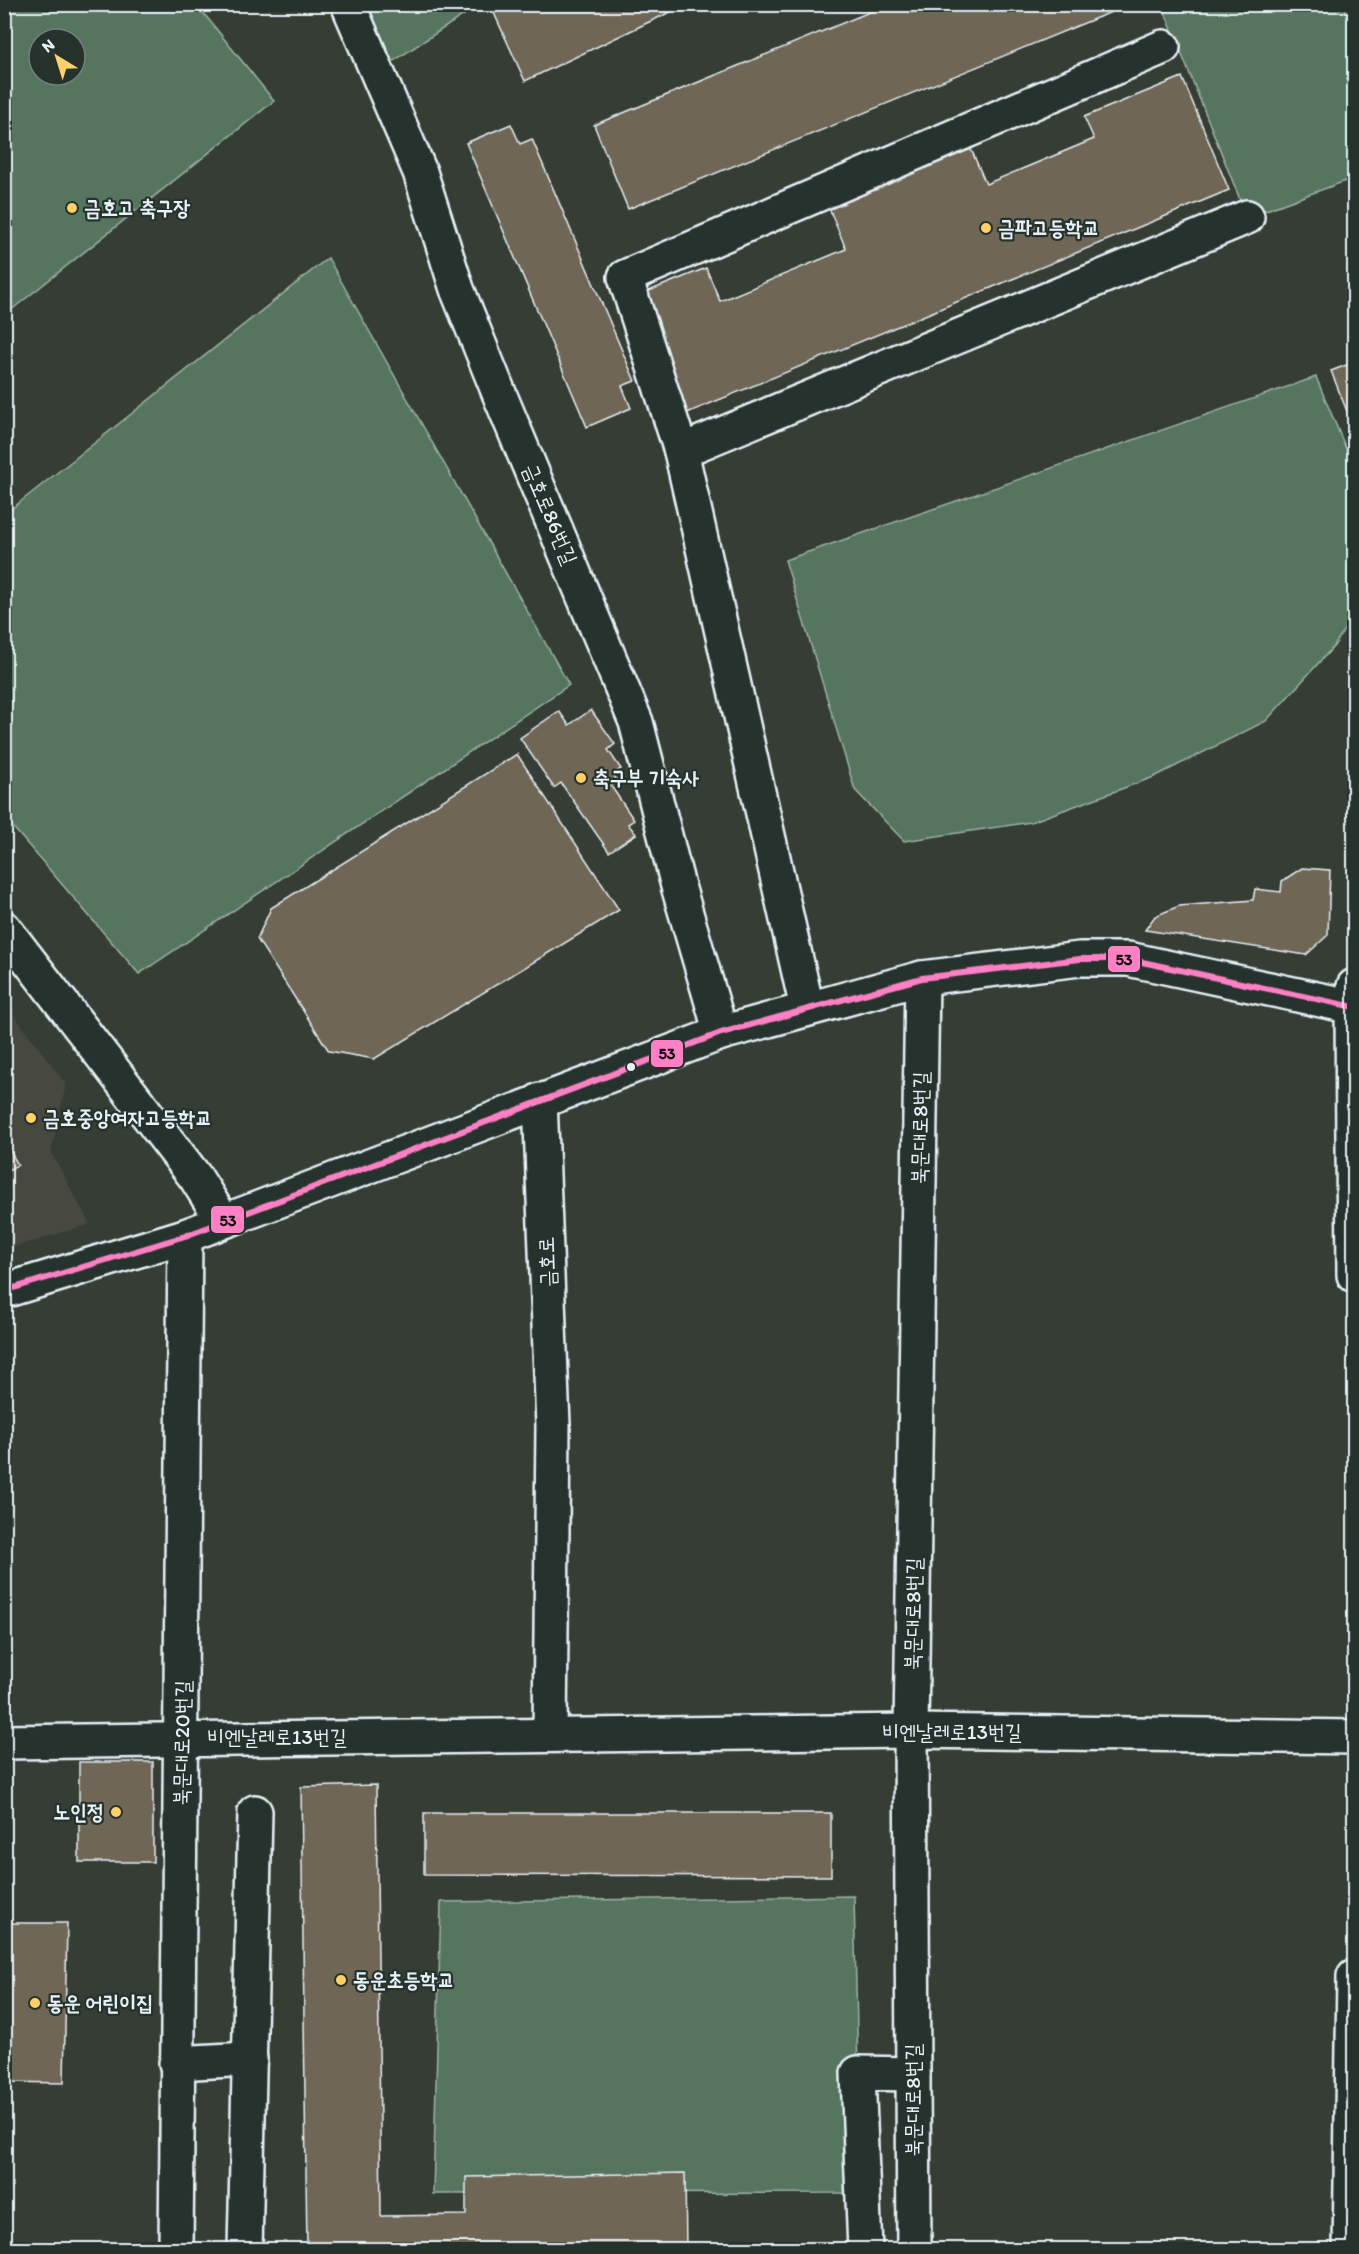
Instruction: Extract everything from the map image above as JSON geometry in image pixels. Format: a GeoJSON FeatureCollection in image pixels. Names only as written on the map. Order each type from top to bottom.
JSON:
{"type":"FeatureCollection","features":[{"type":"Feature","properties":{"kind":"street","name":"금호로86번길"},"geometry":{"type":"LineString","coordinates":[[348,4],[420,172],[457,289],[474,333],[636,722],[678,886],[721,1033]]}},
{"type":"Feature","properties":{"kind":"street"},"geometry":{"type":"LineString","coordinates":[[807,1008],[681,451],[625,277],[1163,47]]}},
{"type":"Feature","properties":{"kind":"street"},"geometry":{"type":"LineString","coordinates":[[681,451],[1248,217]]}},
{"type":"Feature","properties":{"kind":"street"},"geometry":{"type":"LineString","coordinates":[[4,928],[196,1178],[223,1221]]}},
{"type":"Feature","properties":{"kind":"street"},"geometry":{"type":"LineString","coordinates":[[4,1291],[185,1236],[721,1033],[922,978],[1080,959],[1128,959],[1354,999],[1354,1275]]}},
{"type":"Feature","properties":{"kind":"street","name":"북문대로8번길"},"geometry":{"type":"LineString","coordinates":[[914,2250],[911,1731],[922,978]]}},
{"type":"Feature","properties":{"kind":"street","name":"금호로"},"geometry":{"type":"LineString","coordinates":[[540,1100],[554,1425],[550,1735]]}},
{"type":"Feature","properties":{"kind":"street","name":"북문대로20번길"},"geometry":{"type":"LineString","coordinates":[[176,2250],[185,1236]]}},
{"type":"Feature","properties":{"kind":"street","name":"비엔날레로13번길"},"geometry":{"type":"LineString","coordinates":[[4,1742],[182,1737],[911,1731],[1354,1737]]}},
{"type":"Feature","properties":{"kind":"street"},"geometry":{"type":"LineString","coordinates":[[245,2250],[255,1812]]}},
{"type":"Feature","properties":{"kind":"street"},"geometry":{"type":"LineString","coordinates":[[1350,2250],[1354,1976]]}},
{"type":"Feature","properties":{"kind":"street"},"geometry":{"type":"LineString","coordinates":[[176,2062],[250,2059]]}},
{"type":"Feature","properties":{"kind":"street"},"geometry":{"type":"LineString","coordinates":[[865,2250],[858,2073],[913,2074]]}},
{"type":"Feature","properties":{"kind":"shaded area","name":"금호중앙여자고등학교"},"geometry":{"type":"Polygon","coordinates":[[[4,1002],[66,1084],[51,1152],[90,1224],[5,1250],[4,1002]]]}},
{"type":"Feature","properties":{"kind":"green space","name":"금호고 축구장"},"geometry":{"type":"Polygon","coordinates":[[[5,4],[197,5],[274,101],[5,315],[5,4]]]}},
{"type":"Feature","properties":{"kind":"green space"},"geometry":{"type":"Polygon","coordinates":[[[344,5],[479,5],[377,72],[344,5]]]}},
{"type":"Feature","properties":{"kind":"green space"},"geometry":{"type":"Polygon","coordinates":[[[1162,5],[1354,5],[1354,178],[1247,217],[1162,5]]]}},
{"type":"Feature","properties":{"kind":"green space"},"geometry":{"type":"Polygon","coordinates":[[[328,258],[569,685],[139,974],[5,818],[5,514],[328,258]]]}},
{"type":"Feature","properties":{"kind":"green space"},"geometry":{"type":"Polygon","coordinates":[[[1316,377],[1354,468],[1354,614],[1334,646],[1266,721],[1154,777],[1031,822],[904,841],[855,790],[785,560],[1316,377]]]}},
{"type":"Feature","properties":{"kind":"green space"},"geometry":{"type":"Polygon","coordinates":[[[854,1896],[858,2073],[856,2193],[433,2194],[441,1902],[854,1896]]]}},
{"type":"Feature","properties":{"kind":"building"},"geometry":{"type":"Polygon","coordinates":[[[512,4],[687,4],[525,81],[494,13],[512,4]]]}},
{"type":"Feature","properties":{"kind":"building"},"geometry":{"type":"Polygon","coordinates":[[[889,4],[1131,4],[628,209],[594,125],[889,4]]]}},
{"type":"Feature","properties":{"kind":"building","name":"금파고등학교"},"geometry":{"type":"Polygon","coordinates":[[[1182,77],[1229,190],[687,413],[639,295],[706,268],[720,301],[846,249],[829,208],[971,149],[986,184],[1094,139],[1084,117],[1182,77]]]}},
{"type":"Feature","properties":{"kind":"building"},"geometry":{"type":"Polygon","coordinates":[[[511,124],[520,144],[532,139],[635,381],[622,386],[631,408],[587,427],[466,143],[511,124]]]}},
{"type":"Feature","properties":{"kind":"building"},"geometry":{"type":"Polygon","coordinates":[[[1354,362],[1354,429],[1331,371],[1354,362]]]}},
{"type":"Feature","properties":{"kind":"building","name":"축구부 기숙사"},"geometry":{"type":"Polygon","coordinates":[[[591,710],[615,744],[608,750],[621,769],[613,774],[618,782],[611,786],[634,820],[628,824],[636,834],[609,852],[561,783],[554,788],[520,738],[559,711],[569,725],[591,710]]]}},
{"type":"Feature","properties":{"kind":"building"},"geometry":{"type":"Polygon","coordinates":[[[517,754],[619,910],[374,1059],[329,1051],[257,939],[271,908],[517,754]]]}},
{"type":"Feature","properties":{"kind":"building"},"geometry":{"type":"Polygon","coordinates":[[[1302,868],[1330,870],[1328,935],[1306,955],[1145,930],[1155,916],[1179,906],[1253,900],[1255,889],[1281,892],[1282,881],[1302,868]]]}},
{"type":"Feature","properties":{"kind":"building"},"geometry":{"type":"Polygon","coordinates":[[[4,1140],[18,1165],[4,1172],[4,1140]]]}},
{"type":"Feature","properties":{"kind":"building","name":"노인정"},"geometry":{"type":"Polygon","coordinates":[[[79,1762],[153,1762],[153,1862],[79,1862],[79,1762]]]}},
{"type":"Feature","properties":{"kind":"building","name":"동운초등학교"},"geometry":{"type":"Polygon","coordinates":[[[376,1785],[381,2216],[466,2215],[466,2177],[685,2173],[686,2250],[307,2250],[301,1787],[376,1785]]]}},
{"type":"Feature","properties":{"kind":"building"},"geometry":{"type":"Polygon","coordinates":[[[424,1813],[831,1813],[831,1876],[424,1875],[424,1813]]]}},
{"type":"Feature","properties":{"kind":"building","name":"동운 어린이집"},"geometry":{"type":"Polygon","coordinates":[[[4,1923],[67,1923],[64,2083],[4,2082],[4,1923]]]}},
{"type":"Feature","properties":{"kind":"transit line","name":"53"},"geometry":{"type":"LineString","coordinates":[[4,1291],[185,1236],[721,1033],[922,978],[1080,959],[1128,959],[1354,1007]]}},
{"type":"Feature","properties":{"kind":"place","name":"금호고 축구장"},"geometry":{"type":"Point","coordinates":[72,208]}},
{"type":"Feature","properties":{"kind":"place","name":"금파고등학교"},"geometry":{"type":"Point","coordinates":[986,228]}},
{"type":"Feature","properties":{"kind":"place","name":"축구부 기숙사"},"geometry":{"type":"Point","coordinates":[581,778]}},
{"type":"Feature","properties":{"kind":"place","name":"금호중앙여자고등학교"},"geometry":{"type":"Point","coordinates":[31,1118]}},
{"type":"Feature","properties":{"kind":"place","name":"노인정"},"geometry":{"type":"Point","coordinates":[116,1812]}},
{"type":"Feature","properties":{"kind":"place","name":"동운초등학교"},"geometry":{"type":"Point","coordinates":[341,1980]}},
{"type":"Feature","properties":{"kind":"place","name":"동운 어린이집"},"geometry":{"type":"Point","coordinates":[35,2003]}}]}
